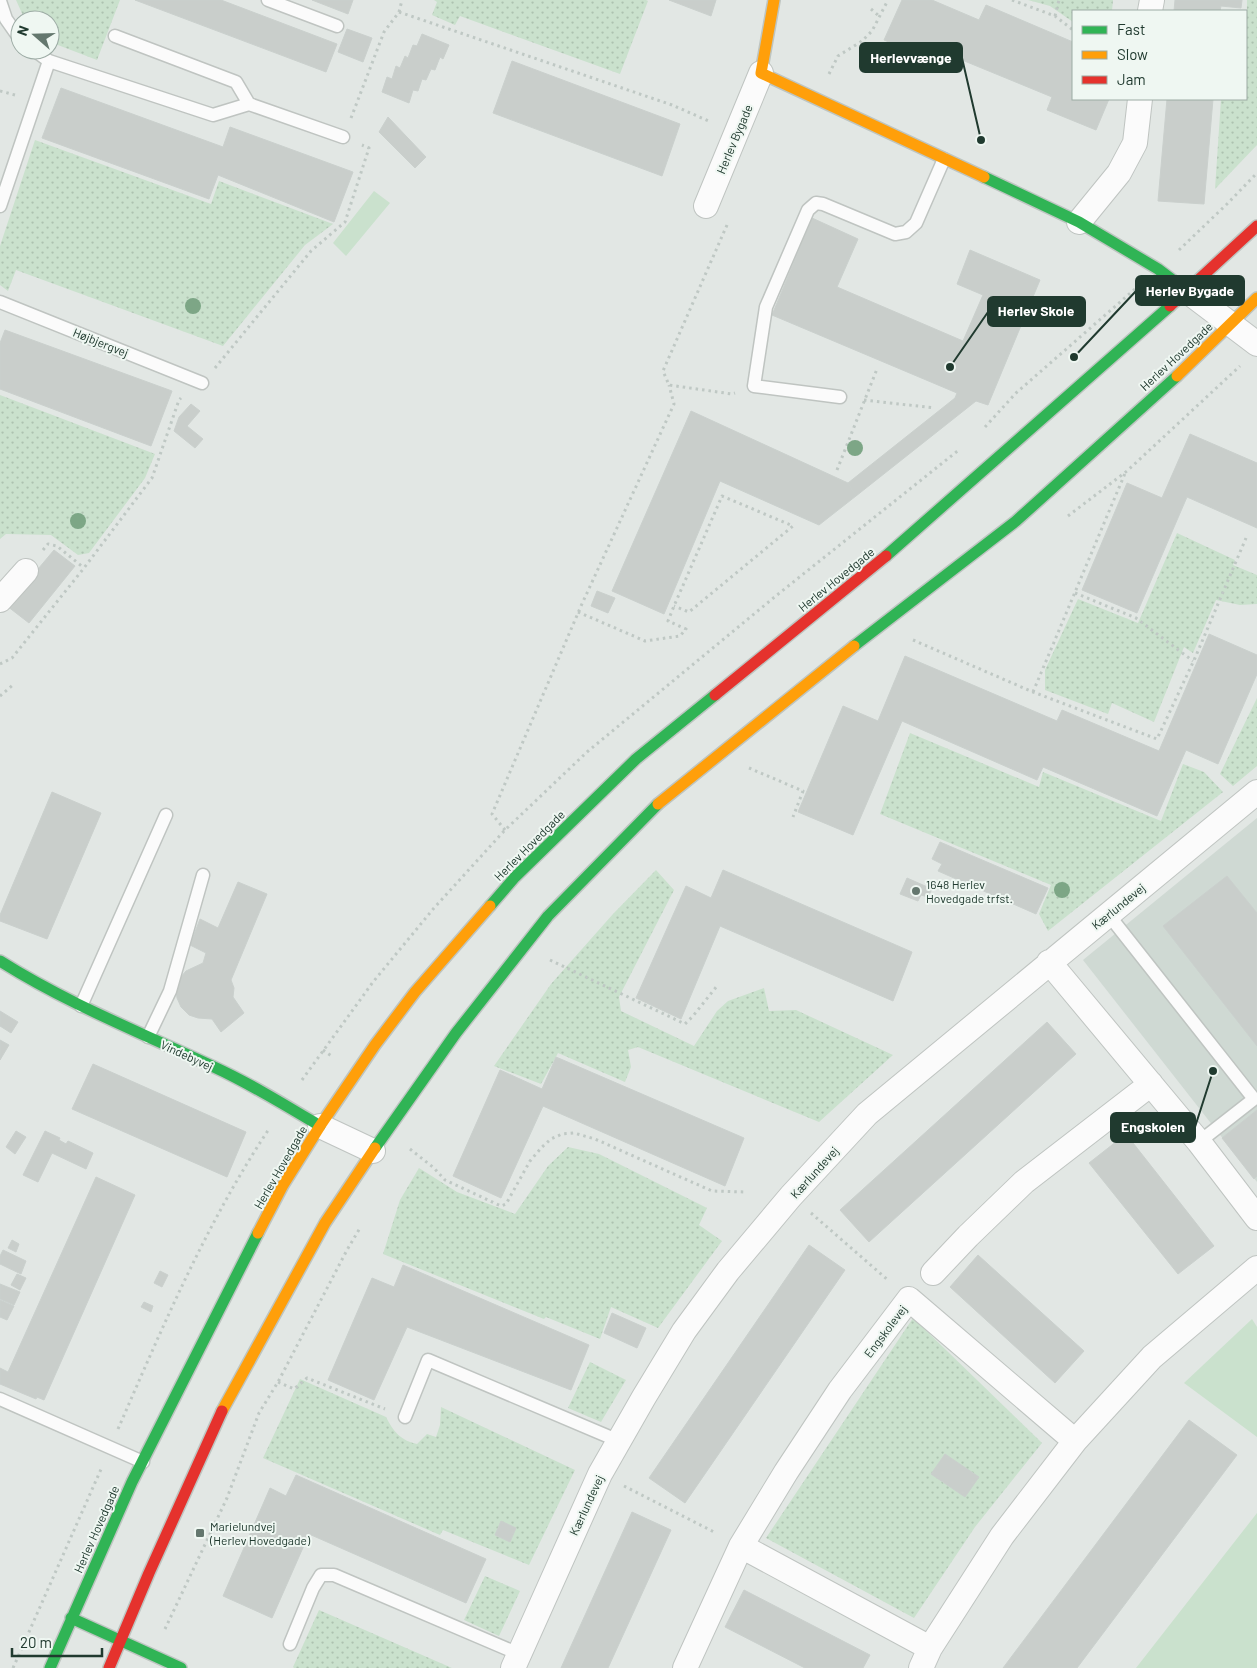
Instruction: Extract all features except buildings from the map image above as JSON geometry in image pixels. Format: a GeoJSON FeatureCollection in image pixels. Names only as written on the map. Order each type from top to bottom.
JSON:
{"type":"FeatureCollection","features":[{"type":"Feature","properties":{"kind":"main road","name":"Herlev Bygade"},"geometry":{"type":"LineString","coordinates":[[762,73],[774,0]]}},
{"type":"Feature","properties":{"kind":"main road"},"geometry":{"type":"LineString","coordinates":[[762,73],[1080,222],[1158,269],[1188,291]]}},
{"type":"Feature","properties":{"kind":"main road","name":"Herlev Hovedgade"},"geometry":{"type":"LineString","coordinates":[[50,1668],[111,1527],[283,1185],[320,1126],[414,992],[515,876],[636,759],[887,555],[1188,291],[1257,226]]}},
{"type":"Feature","properties":{"kind":"main road","name":"Herlev Hovedgade"},"geometry":{"type":"LineString","coordinates":[[109,1668],[149,1573],[226,1402],[325,1223],[456,1033],[548,916],[657,805],[825,668],[1016,521],[1181,372],[1257,298]]}},
{"type":"Feature","properties":{"kind":"main road","name":"Vindebyvej"},"geometry":{"type":"LineString","coordinates":[[0,961],[24,977],[81,1006],[215,1067],[285,1104],[320,1126]]}},
{"type":"Feature","properties":{"kind":"main road"},"geometry":{"type":"LineString","coordinates":[[71,1618],[181,1668]]}},
{"type":"Feature","properties":{"kind":"street","name":"Herlev Bygade"},"geometry":{"type":"LineString","coordinates":[[706,206],[762,73]]}},
{"type":"Feature","properties":{"kind":"street"},"geometry":{"type":"LineString","coordinates":[[1080,222],[1119,173],[1135,144],[1140,100]]}},
{"type":"Feature","properties":{"kind":"street"},"geometry":{"type":"LineString","coordinates":[[1188,291],[1231,324],[1251,353]]}},
{"type":"Feature","properties":{"kind":"street"},"geometry":{"type":"LineString","coordinates":[[0,600],[26,571]]}},
{"type":"Feature","properties":{"kind":"street","name":"Kærlundevej"},"geometry":{"type":"LineString","coordinates":[[516,1661],[600,1474],[684,1331],[728,1271],[792,1196],[867,1114],[1257,792]]}},
{"type":"Feature","properties":{"kind":"street"},"geometry":{"type":"LineString","coordinates":[[1049,962],[1199,1142],[1257,1218]]}},
{"type":"Feature","properties":{"kind":"street"},"geometry":{"type":"LineString","coordinates":[[933,1274],[968,1236],[1024,1182],[1150,1084]]}},
{"type":"Feature","properties":{"kind":"street","name":"Vindebyvej"},"geometry":{"type":"LineString","coordinates":[[320,1126],[373,1151]]}},
{"type":"Feature","properties":{"kind":"street"},"geometry":{"type":"LineString","coordinates":[[742,1546],[926,1658],[1002,1536],[1075,1441],[1152,1357],[1257,1268]]}},
{"type":"Feature","properties":{"kind":"street","name":"Engskolevej"},"geometry":{"type":"LineString","coordinates":[[685,1668],[742,1546],[786,1472],[840,1390],[909,1299],[1075,1441]]}},
{"type":"Feature","properties":{"kind":"lane"},"geometry":{"type":"LineString","coordinates":[[268,0],[337,26]]}},
{"type":"Feature","properties":{"kind":"lane"},"geometry":{"type":"LineString","coordinates":[[0,1],[6,20],[10,25]]}},
{"type":"Feature","properties":{"kind":"lane"},"geometry":{"type":"LineString","coordinates":[[115,36],[236,82],[249,104]]}},
{"type":"Feature","properties":{"kind":"lane"},"geometry":{"type":"LineString","coordinates":[[0,206],[48,61],[213,115],[249,104],[343,137]]}},
{"type":"Feature","properties":{"kind":"lane"},"geometry":{"type":"LineString","coordinates":[[840,397],[754,386],[766,307],[808,210],[816,203],[824,204],[895,234],[906,232],[916,223],[944,159]]}},
{"type":"Feature","properties":{"kind":"lane","name":"Højbjergvej"},"geometry":{"type":"LineString","coordinates":[[0,302],[202,383]]}},
{"type":"Feature","properties":{"kind":"lane"},"geometry":{"type":"LineString","coordinates":[[81,1006],[166,815]]}},
{"type":"Feature","properties":{"kind":"lane"},"geometry":{"type":"LineString","coordinates":[[148,1037],[170,991],[203,875]]}},
{"type":"Feature","properties":{"kind":"lane"},"geometry":{"type":"LineString","coordinates":[[1108,914],[1254,1099],[1199,1142]]}},
{"type":"Feature","properties":{"kind":"lane"},"geometry":{"type":"LineString","coordinates":[[405,1417],[428,1360],[619,1441]]}},
{"type":"Feature","properties":{"kind":"lane"},"geometry":{"type":"LineString","coordinates":[[0,1399],[143,1462]]}},
{"type":"Feature","properties":{"kind":"lane"},"geometry":{"type":"LineString","coordinates":[[290,1644],[313,1588],[322,1576],[334,1575],[516,1661]]}},
{"type":"Feature","properties":{"kind":"path"},"geometry":{"type":"LineString","coordinates":[[0,664],[12,658],[84,568],[152,478],[179,400],[202,383],[311,251],[346,222],[369,148],[343,137],[384,32],[399,12],[402,0]]}},
{"type":"Feature","properties":{"kind":"path"},"geometry":{"type":"LineString","coordinates":[[817,99],[838,56],[862,41],[872,31],[888,0]]}},
{"type":"Feature","properties":{"kind":"path"},"geometry":{"type":"LineString","coordinates":[[1012,0],[1055,16],[1072,29]]}},
{"type":"Feature","properties":{"kind":"path"},"geometry":{"type":"LineString","coordinates":[[1055,16],[1059,0]]}},
{"type":"Feature","properties":{"kind":"path"},"geometry":{"type":"LineString","coordinates":[[871,9],[879,16]]}},
{"type":"Feature","properties":{"kind":"path"},"geometry":{"type":"LineString","coordinates":[[399,12],[672,105],[737,132]]}},
{"type":"Feature","properties":{"kind":"path"},"geometry":{"type":"LineString","coordinates":[[505,830],[492,814],[578,612],[674,404],[663,371],[731,215],[706,206]]}},
{"type":"Feature","properties":{"kind":"path"},"geometry":{"type":"LineString","coordinates":[[1067,518],[1126,471],[1251,353]]}},
{"type":"Feature","properties":{"kind":"path"},"geometry":{"type":"LineString","coordinates":[[837,470],[878,369]]}},
{"type":"Feature","properties":{"kind":"path"},"geometry":{"type":"LineString","coordinates":[[669,385],[732,394],[754,386]]}},
{"type":"Feature","properties":{"kind":"path"},"geometry":{"type":"LineString","coordinates":[[840,397],[935,408]]}},
{"type":"Feature","properties":{"kind":"path"},"geometry":{"type":"LineString","coordinates":[[1033,692],[1126,471]]}},
{"type":"Feature","properties":{"kind":"path"},"geometry":{"type":"LineString","coordinates":[[578,612],[645,641],[680,636],[686,629],[668,621],[674,606],[722,496],[792,526],[689,612],[674,606]]}},
{"type":"Feature","properties":{"kind":"path"},"geometry":{"type":"LineString","coordinates":[[913,640],[1033,692],[1157,739],[1246,538]]}},
{"type":"Feature","properties":{"kind":"path"},"geometry":{"type":"LineString","coordinates":[[26,571],[48,544],[58,546],[84,568]]}},
{"type":"Feature","properties":{"kind":"path"},"geometry":{"type":"LineString","coordinates":[[1075,593],[1136,618],[1193,661]]}},
{"type":"Feature","properties":{"kind":"path"},"geometry":{"type":"LineString","coordinates":[[906,645],[920,634]]}},
{"type":"Feature","properties":{"kind":"path"},"geometry":{"type":"LineString","coordinates":[[0,696],[14,684]]}},
{"type":"Feature","properties":{"kind":"path"},"geometry":{"type":"LineString","coordinates":[[744,766],[803,791],[792,817]]}},
{"type":"Feature","properties":{"kind":"path"},"geometry":{"type":"LineString","coordinates":[[554,952],[548,959],[685,1024],[717,986]]}},
{"type":"Feature","properties":{"kind":"path"},"geometry":{"type":"LineString","coordinates":[[410,1148],[445,1180],[501,1206],[506,1204],[530,1161],[542,1147],[551,1139],[562,1134],[574,1133],[595,1139],[712,1191],[745,1192]]}},
{"type":"Feature","properties":{"kind":"path"},"geometry":{"type":"LineString","coordinates":[[404,1156],[415,1141]]}},
{"type":"Feature","properties":{"kind":"path"},"geometry":{"type":"LineString","coordinates":[[792,1196],[909,1299]]}},
{"type":"Feature","properties":{"kind":"path"},"geometry":{"type":"LineString","coordinates":[[153,1654],[228,1498],[259,1413],[278,1382],[362,1224]]}},
{"type":"Feature","properties":{"kind":"path"},"geometry":{"type":"LineString","coordinates":[[278,1382],[294,1390],[307,1378],[405,1417]]}},
{"type":"Feature","properties":{"kind":"path"},"geometry":{"type":"LineString","coordinates":[[600,1474],[742,1546]]}},
{"type":"Feature","properties":{"kind":"shaded area"},"geometry":{"type":"Polygon","coordinates":[[[1257,818],[1257,1182],[1083,960],[1257,818]]]}},
{"type":"Feature","properties":{"kind":"green space"},"geometry":{"type":"Polygon","coordinates":[[[16,0],[120,0],[97,60],[60,46],[60,10],[20,10],[16,0]]]}},
{"type":"Feature","properties":{"kind":"green space"},"geometry":{"type":"Polygon","coordinates":[[[434,0],[648,1],[620,74],[460,16],[455,25],[432,15],[437,2],[434,0]]]}},
{"type":"Feature","properties":{"kind":"green space"},"geometry":{"type":"Polygon","coordinates":[[[1028,0],[1113,0],[1112,10],[1072,10],[1072,21],[1050,6],[1028,0]]]}},
{"type":"Feature","properties":{"kind":"green space"},"geometry":{"type":"Polygon","coordinates":[[[1247,0],[1257,0],[1257,145],[1215,189],[1221,100],[1247,100],[1247,0]]]}},
{"type":"Feature","properties":{"kind":"green space"},"geometry":{"type":"Polygon","coordinates":[[[35,140],[211,204],[219,181],[333,224],[305,245],[223,346],[16,270],[8,291],[0,285],[0,246],[35,140]]]}},
{"type":"Feature","properties":{"kind":"green space"},"geometry":{"type":"Polygon","coordinates":[[[374,191],[390,203],[346,256],[333,243],[374,191]]]}},
{"type":"Feature","properties":{"kind":"green space"},"geometry":{"type":"Polygon","coordinates":[[[0,395],[155,454],[145,478],[89,553],[78,555],[51,535],[6,534],[0,539],[0,395]]]}},
{"type":"Feature","properties":{"kind":"green space"},"geometry":{"type":"Polygon","coordinates":[[[1177,533],[1235,560],[1233,565],[1257,575],[1257,604],[1240,605],[1216,600],[1193,653],[1184,647],[1154,722],[1112,703],[1108,714],[1045,690],[1045,670],[1078,599],[1138,623],[1177,533]]]}},
{"type":"Feature","properties":{"kind":"green space"},"geometry":{"type":"Polygon","coordinates":[[[1257,698],[1257,766],[1233,786],[1220,774],[1257,698]]]}},
{"type":"Feature","properties":{"kind":"green space"},"geometry":{"type":"Polygon","coordinates":[[[910,733],[1039,787],[1043,772],[1161,821],[1183,764],[1204,772],[1223,792],[1048,931],[1039,914],[1051,885],[880,814],[910,733]]]}},
{"type":"Feature","properties":{"kind":"green space"},"geometry":{"type":"Polygon","coordinates":[[[656,870],[674,890],[619,997],[621,1011],[694,1046],[717,1011],[728,1001],[764,988],[769,1011],[796,1010],[893,1055],[819,1122],[638,1047],[628,1050],[631,1067],[625,1082],[558,1053],[541,1084],[494,1066],[551,984],[613,914],[656,870]]]}},
{"type":"Feature","properties":{"kind":"green space"},"geometry":{"type":"Polygon","coordinates":[[[568,1147],[599,1154],[707,1208],[699,1225],[722,1241],[658,1328],[611,1307],[600,1339],[546,1317],[544,1319],[383,1254],[400,1200],[419,1168],[457,1192],[515,1214],[548,1166],[568,1147]]]}},
{"type":"Feature","properties":{"kind":"green space"},"geometry":{"type":"Polygon","coordinates":[[[913,1318],[1042,1443],[975,1527],[914,1618],[766,1538],[913,1318]]]}},
{"type":"Feature","properties":{"kind":"green space"},"geometry":{"type":"Polygon","coordinates":[[[1252,1319],[1257,1327],[1257,1437],[1184,1383],[1252,1319]]]}},
{"type":"Feature","properties":{"kind":"green space"},"geometry":{"type":"Polygon","coordinates":[[[590,1362],[626,1380],[601,1422],[568,1408],[590,1362]]]}},
{"type":"Feature","properties":{"kind":"green space"},"geometry":{"type":"Polygon","coordinates":[[[300,1379],[386,1417],[398,1435],[411,1443],[417,1444],[427,1434],[436,1437],[440,1425],[441,1407],[575,1470],[529,1565],[443,1530],[440,1535],[263,1458],[300,1379]]]}},
{"type":"Feature","properties":{"kind":"green space"},"geometry":{"type":"Polygon","coordinates":[[[1257,1513],[1257,1668],[1136,1668],[1257,1513]]]}},
{"type":"Feature","properties":{"kind":"green space"},"geometry":{"type":"Polygon","coordinates":[[[485,1576],[520,1591],[499,1636],[464,1620],[485,1576]]]}},
{"type":"Feature","properties":{"kind":"green space"},"geometry":{"type":"Polygon","coordinates":[[[319,1610],[452,1668],[294,1668],[319,1610]]]}},
{"type":"Feature","properties":{"kind":"traffic: fast"},"geometry":{"type":"LineString","coordinates":[[984,177],[1079,222],[1158,269],[1187,291]]}},
{"type":"Feature","properties":{"kind":"traffic: fast"},"geometry":{"type":"LineString","coordinates":[[886,556],[1170,306]]}},
{"type":"Feature","properties":{"kind":"traffic: fast"},"geometry":{"type":"LineString","coordinates":[[854,646],[1016,521],[1177,376]]}},
{"type":"Feature","properties":{"kind":"traffic: fast"},"geometry":{"type":"LineString","coordinates":[[490,906],[515,877],[636,759],[715,695]]}},
{"type":"Feature","properties":{"kind":"traffic: fast"},"geometry":{"type":"LineString","coordinates":[[375,1148],[456,1033],[548,916],[658,804]]}},
{"type":"Feature","properties":{"kind":"traffic: fast"},"geometry":{"type":"LineString","coordinates":[[0,961],[52,991],[241,1080],[320,1126]]}},
{"type":"Feature","properties":{"kind":"traffic: fast"},"geometry":{"type":"LineString","coordinates":[[50,1668],[132,1482],[258,1233]]}},
{"type":"Feature","properties":{"kind":"traffic: fast"},"geometry":{"type":"LineString","coordinates":[[71,1618],[181,1668]]}},
{"type":"Feature","properties":{"kind":"traffic: slow"},"geometry":{"type":"LineString","coordinates":[[774,0],[761,73],[984,177]]}},
{"type":"Feature","properties":{"kind":"traffic: slow"},"geometry":{"type":"LineString","coordinates":[[1177,376],[1257,298]]}},
{"type":"Feature","properties":{"kind":"traffic: slow"},"geometry":{"type":"LineString","coordinates":[[658,804],[854,646]]}},
{"type":"Feature","properties":{"kind":"traffic: slow"},"geometry":{"type":"LineString","coordinates":[[258,1233],[283,1185],[375,1045],[415,992],[490,906]]}},
{"type":"Feature","properties":{"kind":"traffic: slow"},"geometry":{"type":"LineString","coordinates":[[222,1411],[325,1223],[375,1148]]}},
{"type":"Feature","properties":{"kind":"traffic: jam"},"geometry":{"type":"LineString","coordinates":[[1170,306],[1257,226]]}},
{"type":"Feature","properties":{"kind":"traffic: jam"},"geometry":{"type":"LineString","coordinates":[[715,695],[886,556]]}},
{"type":"Feature","properties":{"kind":"traffic: jam"},"geometry":{"type":"LineString","coordinates":[[109,1668],[149,1573],[222,1411]]}},
{"type":"Feature","properties":{"kind":"place","name":"Herlevvænge"},"geometry":{"type":"Point","coordinates":[981,140]}},
{"type":"Feature","properties":{"kind":"place","name":"Herlev Bygade"},"geometry":{"type":"Point","coordinates":[1074,357]}},
{"type":"Feature","properties":{"kind":"place","name":"Herlev Skole"},"geometry":{"type":"Point","coordinates":[950,367]}},
{"type":"Feature","properties":{"kind":"place","name":"1648 Herlev Hovedgade trfst."},"geometry":{"type":"Point","coordinates":[916,891]}},
{"type":"Feature","properties":{"kind":"place","name":"Engskolen"},"geometry":{"type":"Point","coordinates":[1213,1071]}},
{"type":"Feature","properties":{"kind":"place","name":"Marielundvej (Herlev Hovedgade)"},"geometry":{"type":"Point","coordinates":[200,1533]}}]}
